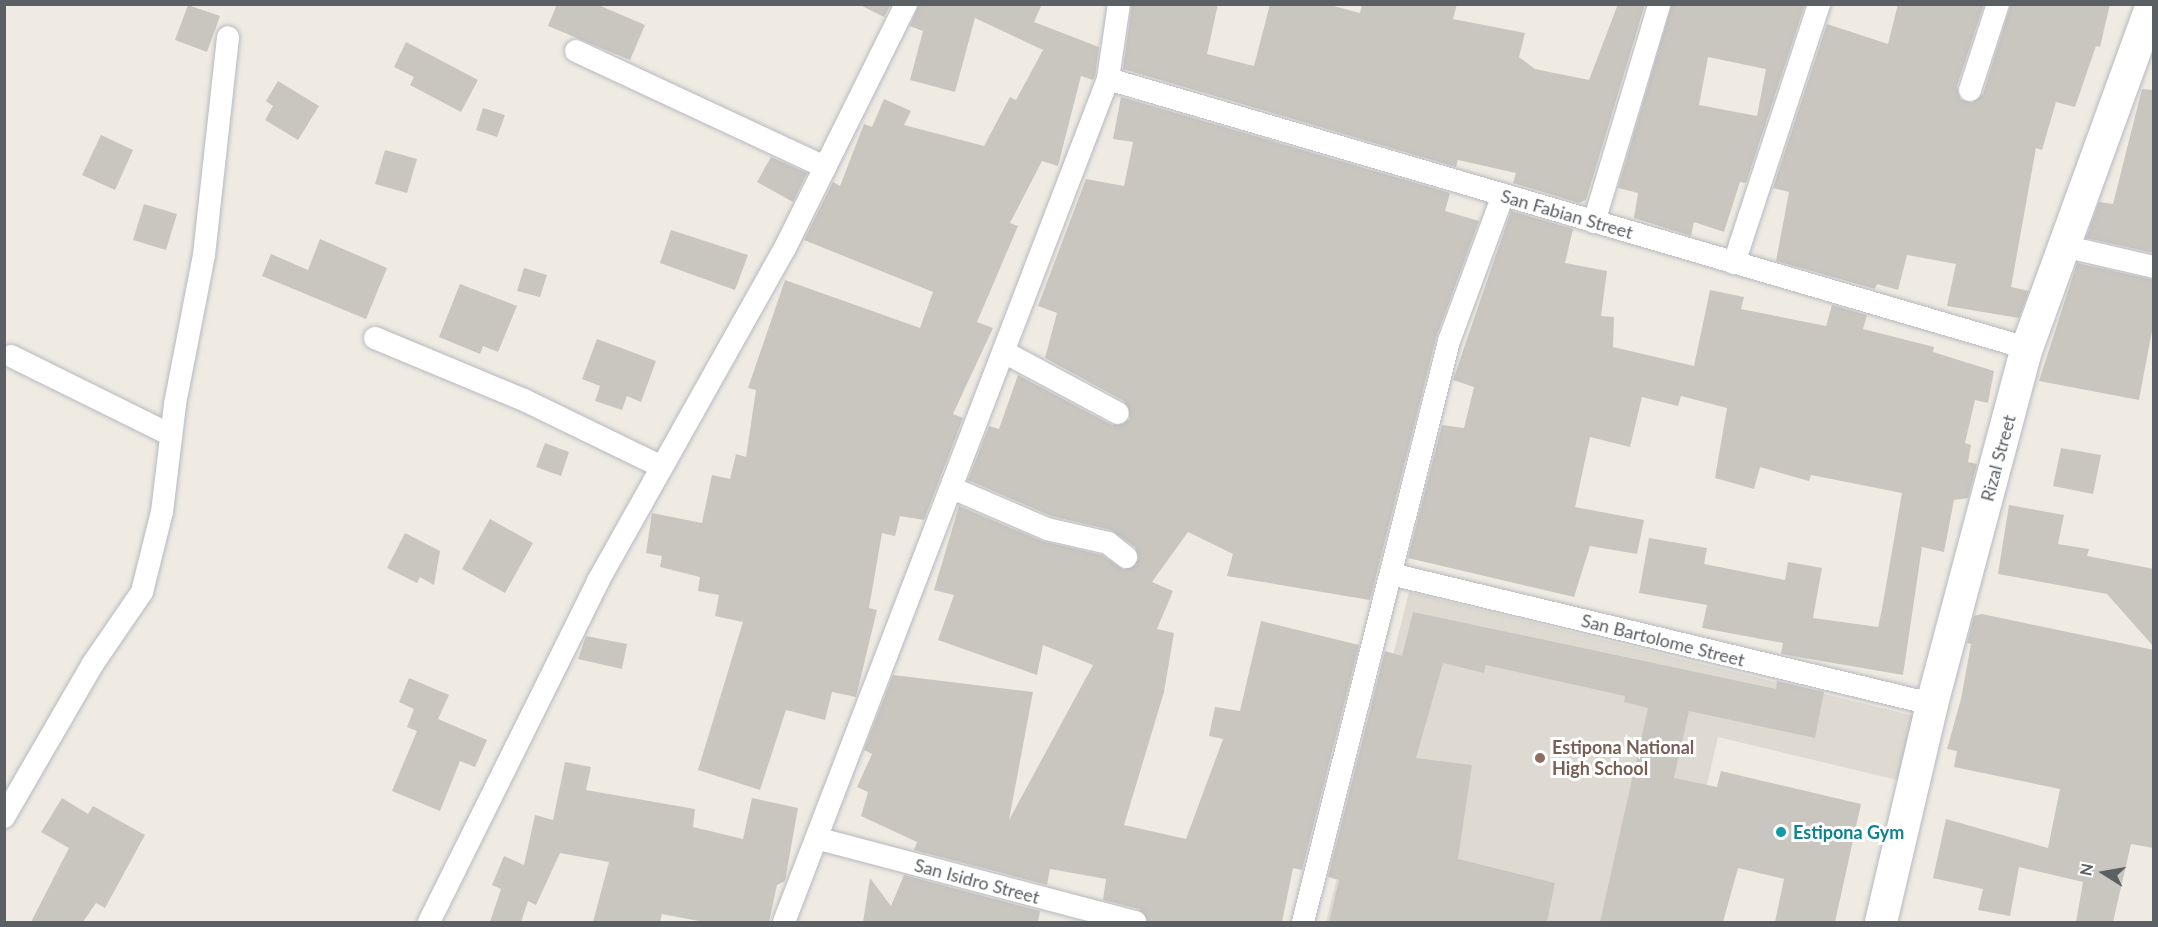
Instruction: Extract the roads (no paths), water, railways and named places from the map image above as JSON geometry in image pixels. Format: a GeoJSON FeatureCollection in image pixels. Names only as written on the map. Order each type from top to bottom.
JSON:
{"type":"FeatureCollection","features":[{"type":"Feature","properties":{"kind":"main road","name":"Rizal Street"},"geometry":{"type":"LineString","coordinates":[[1881,922],[1932,704],[2027,348],[2152,4]]}},
{"type":"Feature","properties":{"kind":"street"},"geometry":{"type":"LineString","coordinates":[[429,922],[598,581],[825,167],[906,4]]}},
{"type":"Feature","properties":{"kind":"street"},"geometry":{"type":"LineString","coordinates":[[784,922],[819,839],[1108,79],[1119,4]]}},
{"type":"Feature","properties":{"kind":"street"},"geometry":{"type":"LineString","coordinates":[[1594,222],[1659,4]]}},
{"type":"Feature","properties":{"kind":"street"},"geometry":{"type":"LineString","coordinates":[[1734,263],[1819,4]]}},
{"type":"Feature","properties":{"kind":"street"},"geometry":{"type":"LineString","coordinates":[[1970,90],[1998,4]]}},
{"type":"Feature","properties":{"kind":"street"},"geometry":{"type":"LineString","coordinates":[[4,817],[92,665],[142,592],[162,512],[171,435],[204,255],[228,37]]}},
{"type":"Feature","properties":{"kind":"street"},"geometry":{"type":"LineString","coordinates":[[576,51],[825,167]]}},
{"type":"Feature","properties":{"kind":"street","name":"San Fabian Street"},"geometry":{"type":"LineString","coordinates":[[1108,79],[2027,348]]}},
{"type":"Feature","properties":{"kind":"street"},"geometry":{"type":"LineString","coordinates":[[1303,922],[1395,575],[1449,341],[1503,195]]}},
{"type":"Feature","properties":{"kind":"street"},"geometry":{"type":"LineString","coordinates":[[2063,246],[2154,267]]}},
{"type":"Feature","properties":{"kind":"street"},"geometry":{"type":"LineString","coordinates":[[375,338],[524,400],[662,467]]}},
{"type":"Feature","properties":{"kind":"street"},"geometry":{"type":"LineString","coordinates":[[1004,352],[1118,413]]}},
{"type":"Feature","properties":{"kind":"street"},"geometry":{"type":"LineString","coordinates":[[11,356],[171,435]]}},
{"type":"Feature","properties":{"kind":"street"},"geometry":{"type":"LineString","coordinates":[[952,488],[1047,530],[1108,543],[1126,557]]}},
{"type":"Feature","properties":{"kind":"street","name":"San Bartolome Street"},"geometry":{"type":"LineString","coordinates":[[1395,575],[1932,704]]}},
{"type":"Feature","properties":{"kind":"street","name":"San Isidro Street"},"geometry":{"type":"LineString","coordinates":[[819,839],[1135,922]]}},
{"type":"Feature","properties":{"kind":"place","name":"Estipona National High School"},"geometry":{"type":"Point","coordinates":[1540,758]}},
{"type":"Feature","properties":{"kind":"place","name":"Estipona Gym"},"geometry":{"type":"Point","coordinates":[1781,832]}}]}
